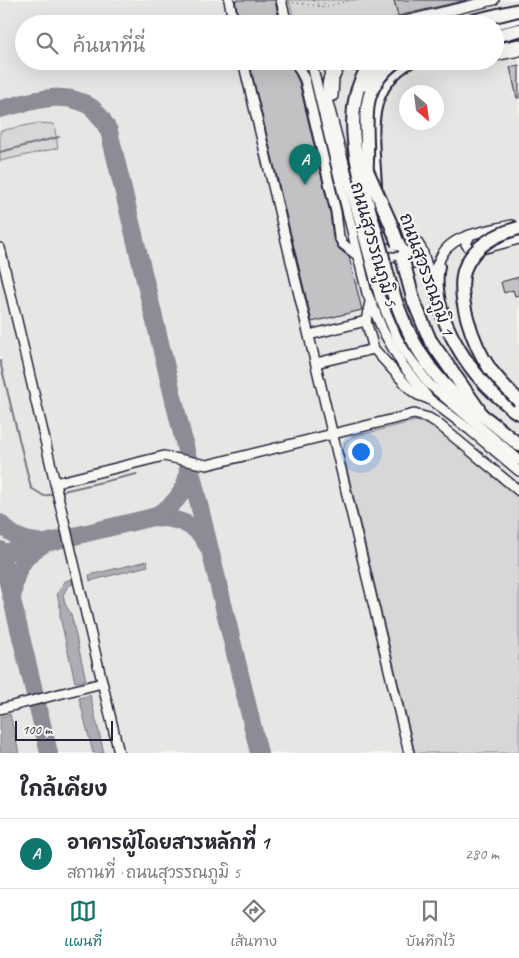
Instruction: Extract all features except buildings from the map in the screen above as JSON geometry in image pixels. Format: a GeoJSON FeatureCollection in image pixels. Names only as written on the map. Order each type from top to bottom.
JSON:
{"type":"FeatureCollection","features":[{"type":"Feature","properties":{"kind":"highway"},"geometry":{"type":"LineString","coordinates":[[498,15],[519,10]]}},
{"type":"Feature","properties":{"kind":"highway"},"geometry":{"type":"LineString","coordinates":[[504,25],[519,26]]}},
{"type":"Feature","properties":{"kind":"highway"},"geometry":{"type":"LineString","coordinates":[[504,28],[519,26]]}},
{"type":"Feature","properties":{"kind":"highway"},"geometry":{"type":"LineString","coordinates":[[504,32],[519,26]]}},
{"type":"Feature","properties":{"kind":"highway","name":"ถนนสุวรรณภูมิ 1"},"geometry":{"type":"LineString","coordinates":[[366,70],[356,95],[353,113],[352,131],[355,149],[370,189],[398,244],[414,302],[430,340],[484,416]]}},
{"type":"Feature","properties":{"kind":"highway","name":"ถนนสุวรรณภูมิ 1"},"geometry":{"type":"LineString","coordinates":[[377,70],[367,83],[360,107],[358,125],[363,164],[392,294],[403,322],[417,348],[443,384],[460,400],[484,416],[519,445]]}},
{"type":"Feature","properties":{"kind":"highway","name":"ถนนสุวรรณภูมิ 1"},"geometry":{"type":"LineString","coordinates":[[370,189],[366,123],[367,104],[372,88],[387,70]]}},
{"type":"Feature","properties":{"kind":"highway","name":"ถนนสุวรรณภูมิ 1"},"geometry":{"type":"LineString","coordinates":[[370,189],[373,160],[374,104],[381,89],[397,70]]}},
{"type":"Feature","properties":{"kind":"highway","name":"ถนนสุวรรณภูมิ 1"},"geometry":{"type":"LineString","coordinates":[[519,228],[486,241],[473,254],[465,268],[462,285],[469,324],[478,347],[489,368],[519,401]]}},
{"type":"Feature","properties":{"kind":"highway"},"geometry":{"type":"LineString","coordinates":[[435,265],[441,310],[446,324],[465,358],[493,393],[519,413]]}},
{"type":"Feature","properties":{"kind":"street"},"geometry":{"type":"LineString","coordinates":[[229,0],[232,15]]}},
{"type":"Feature","properties":{"kind":"street"},"geometry":{"type":"LineString","coordinates":[[435,15],[494,0]]}},
{"type":"Feature","properties":{"kind":"street"},"geometry":{"type":"LineString","coordinates":[[281,1],[285,15]]}},
{"type":"Feature","properties":{"kind":"street"},"geometry":{"type":"LineString","coordinates":[[450,15],[459,13],[462,15]]}},
{"type":"Feature","properties":{"kind":"street"},"geometry":{"type":"LineString","coordinates":[[504,48],[519,44]]}},
{"type":"Feature","properties":{"kind":"street"},"geometry":{"type":"LineString","coordinates":[[504,54],[519,51]]}},
{"type":"Feature","properties":{"kind":"street"},"geometry":{"type":"LineString","coordinates":[[245,70],[409,753]]}},
{"type":"Feature","properties":{"kind":"street"},"geometry":{"type":"LineString","coordinates":[[300,70],[305,80],[336,212],[339,238],[343,244],[358,256]]}},
{"type":"Feature","properties":{"kind":"street","name":"ถนนสุวรรณภูมิ 5"},"geometry":{"type":"LineString","coordinates":[[313,70],[370,302],[396,355],[429,399],[519,471]]}},
{"type":"Feature","properties":{"kind":"street","name":"ถนนสุวรรณภูมิ 5"},"geometry":{"type":"LineString","coordinates":[[330,70],[328,76],[327,98],[380,298],[390,326],[401,346],[429,384],[519,460]]}},
{"type":"Feature","properties":{"kind":"street"},"geometry":{"type":"LineString","coordinates":[[338,70],[334,78],[332,96],[366,232],[395,239],[414,262]]}},
{"type":"Feature","properties":{"kind":"street"},"geometry":{"type":"LineString","coordinates":[[367,70],[359,94],[356,113],[376,207],[381,217],[418,242],[422,250],[435,265]]}},
{"type":"Feature","properties":{"kind":"street"},"geometry":{"type":"LineString","coordinates":[[435,265],[444,250],[451,244],[470,235],[519,223]]}},
{"type":"Feature","properties":{"kind":"street"},"geometry":{"type":"LineString","coordinates":[[470,235],[466,244],[470,249],[478,250],[519,239]]}},
{"type":"Feature","properties":{"kind":"street"},"geometry":{"type":"LineString","coordinates":[[0,248],[119,753]]}},
{"type":"Feature","properties":{"kind":"street"},"geometry":{"type":"LineString","coordinates":[[422,250],[435,265]]}},
{"type":"Feature","properties":{"kind":"street","name":"ถนนสุวรรณภูมิ 5"},"geometry":{"type":"LineString","coordinates":[[380,298],[376,272],[379,261],[389,256],[435,265]]}},
{"type":"Feature","properties":{"kind":"street"},"geometry":{"type":"LineString","coordinates":[[370,302],[366,321],[374,349],[410,390],[429,399]]}},
{"type":"Feature","properties":{"kind":"street"},"geometry":{"type":"LineString","coordinates":[[309,335],[366,321]]}},
{"type":"Feature","properties":{"kind":"street"},"geometry":{"type":"LineString","coordinates":[[316,363],[374,349]]}},
{"type":"Feature","properties":{"kind":"street"},"geometry":{"type":"LineString","coordinates":[[55,483],[164,456],[207,465],[334,435],[407,414],[422,415],[437,423],[519,491]]}},
{"type":"Feature","properties":{"kind":"street"},"geometry":{"type":"LineString","coordinates":[[0,709],[102,683]]}},
{"type":"Feature","properties":{"kind":"path"},"geometry":{"type":"LineString","coordinates":[[304,4],[306,0]]}},
{"type":"Feature","properties":{"kind":"path"},"geometry":{"type":"LineString","coordinates":[[312,0],[322,7]]}},
{"type":"Feature","properties":{"kind":"path"},"geometry":{"type":"LineString","coordinates":[[322,7],[326,0]]}},
{"type":"Feature","properties":{"kind":"path"},"geometry":{"type":"LineString","coordinates":[[281,1],[322,7],[337,5],[348,0]]}},
{"type":"Feature","properties":{"kind":"shaded area"},"geometry":{"type":"Polygon","coordinates":[[[0,0],[519,0],[519,753],[0,753],[0,0]]]}},
{"type":"Feature","properties":{"kind":"shaded area"},"geometry":{"type":"Polygon","coordinates":[[[289,0],[394,0],[398,15],[293,15],[289,0]]]}},
{"type":"Feature","properties":{"kind":"shaded area"},"geometry":{"type":"Polygon","coordinates":[[[38,123],[54,124],[58,148],[0,161],[0,131],[38,123]]]}},
{"type":"Feature","properties":{"kind":"shaded area"},"geometry":{"type":"Polygon","coordinates":[[[415,421],[432,425],[519,498],[519,753],[415,753],[343,452],[345,442],[352,437],[415,421]]]}},
{"type":"Feature","properties":{"kind":"shaded area"},"geometry":{"type":"Polygon","coordinates":[[[147,561],[148,566],[90,581],[89,575],[147,561]]]}},
{"type":"Feature","properties":{"kind":"shaded area"},"geometry":{"type":"Polygon","coordinates":[[[72,579],[73,584],[68,586],[63,595],[65,604],[71,614],[86,680],[75,682],[60,617],[57,594],[65,581],[72,579]]]}},
{"type":"Feature","properties":{"kind":"shaded area"},"geometry":{"type":"Polygon","coordinates":[[[90,695],[104,753],[93,753],[79,698],[90,695]]]}},
{"type":"Feature","properties":{"kind":"shaded area"},"geometry":{"type":"Polygon","coordinates":[[[10,714],[19,753],[0,753],[0,717],[10,714]]]}},
{"type":"Feature","properties":{"kind":"waterway"},"geometry":{"type":"LineString","coordinates":[[0,152],[59,137]]}},
{"type":"Feature","properties":{"kind":"waterway"},"geometry":{"type":"LineString","coordinates":[[0,361],[31,488],[44,496],[52,494]]}},
{"type":"Feature","properties":{"kind":"waterway"},"geometry":{"type":"LineString","coordinates":[[63,491],[137,474]]}},
{"type":"Feature","properties":{"kind":"taxiway"},"geometry":{"type":"LineString","coordinates":[[0,109],[46,99],[69,98],[91,107],[99,115],[109,131],[259,753]]}},
{"type":"Feature","properties":{"kind":"taxiway"},"geometry":{"type":"LineString","coordinates":[[0,554],[153,517],[167,509],[178,498],[185,485],[188,469]]}},
{"type":"Feature","properties":{"kind":"taxiway"},"geometry":{"type":"LineString","coordinates":[[153,517],[177,520],[184,523],[197,531],[207,545]]}},
{"type":"Feature","properties":{"kind":"taxiway"},"geometry":{"type":"LineString","coordinates":[[0,523],[17,537],[38,542]]}},
{"type":"Feature","properties":{"kind":"taxiway"},"geometry":{"type":"LineString","coordinates":[[13,594],[15,579],[24,560],[41,546]]}},
{"type":"Feature","properties":{"kind":"taxiway"},"geometry":{"type":"LineString","coordinates":[[0,550],[49,753]]}},
{"type":"Feature","properties":{"kind":"place","name":"อาคารผู้โดยสารหลักที่ 1"},"geometry":{"type":"Point","coordinates":[305,185]}}]}
